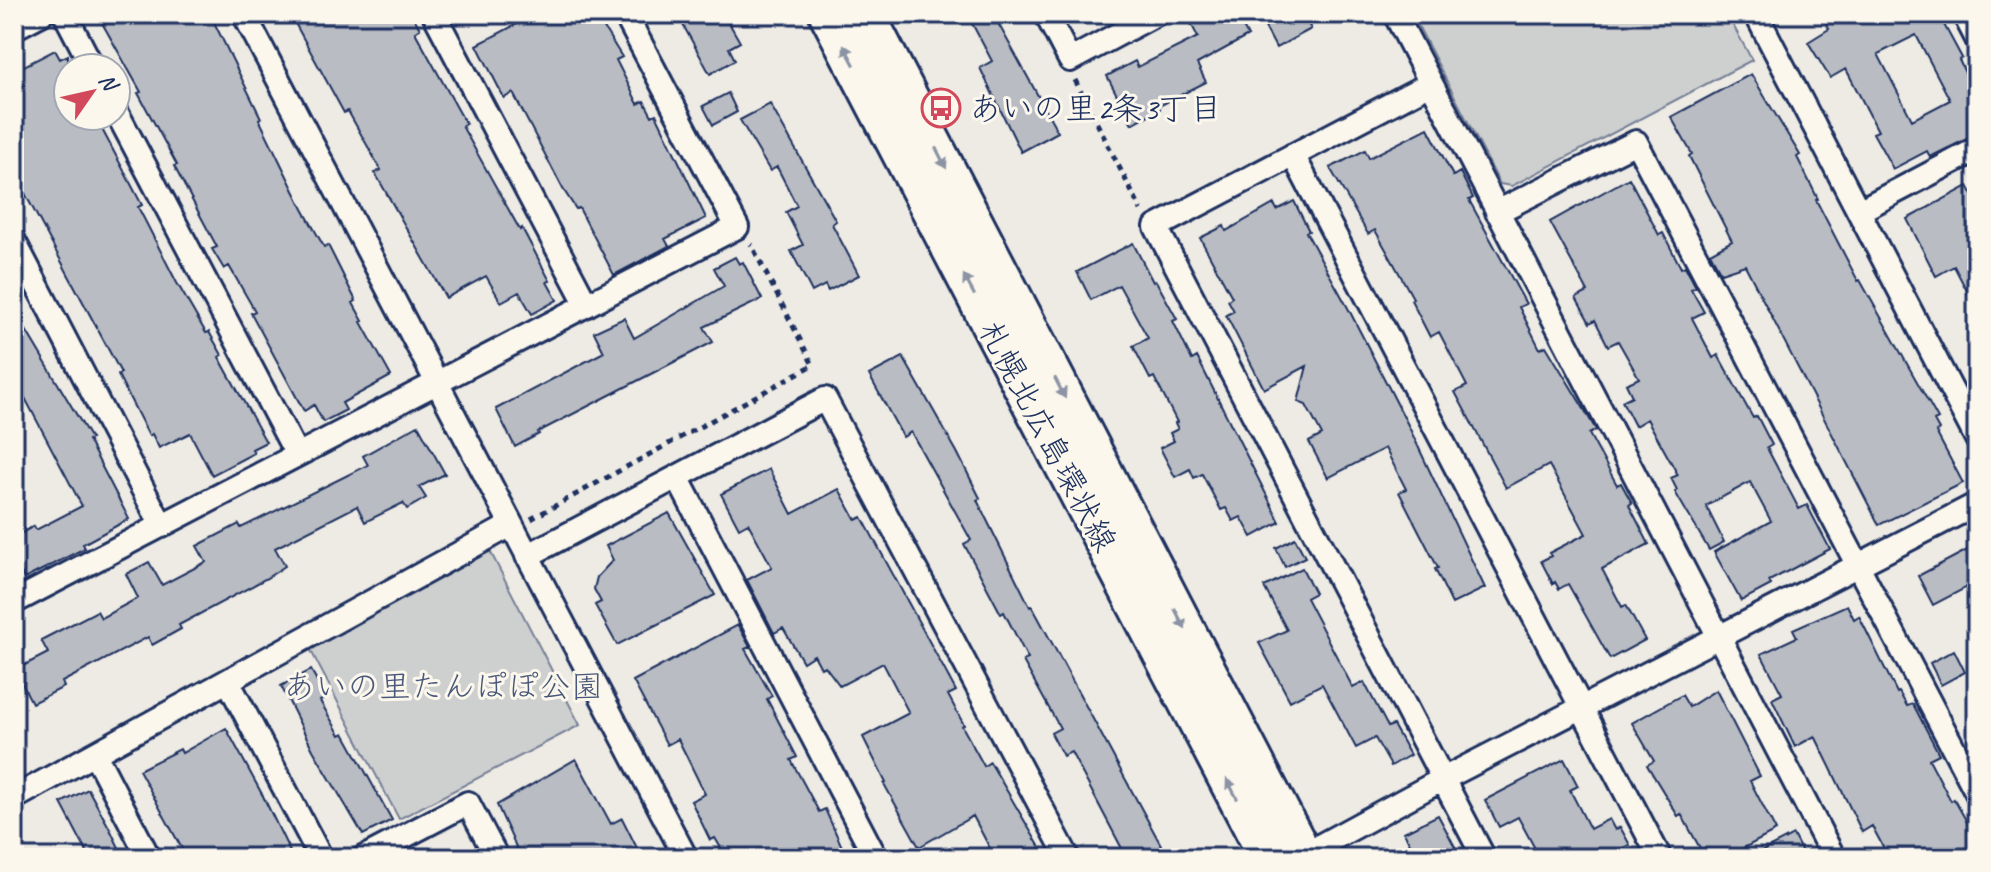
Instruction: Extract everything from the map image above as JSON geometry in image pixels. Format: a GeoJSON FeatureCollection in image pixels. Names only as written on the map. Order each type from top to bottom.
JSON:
{"type":"FeatureCollection","features":[{"type":"Feature","properties":{"kind":"main road","name":"札幌北広島環状線"},"geometry":{"type":"LineString","coordinates":[[828,14],[1292,857]]}},
{"type":"Feature","properties":{"kind":"main road","name":"札幌北広島環状線"},"geometry":{"type":"LineString","coordinates":[[866,14],[1292,857]]}},
{"type":"Feature","properties":{"kind":"street"},"geometry":{"type":"LineString","coordinates":[[14,28],[41,14]]}},
{"type":"Feature","properties":{"kind":"street"},"geometry":{"type":"LineString","coordinates":[[65,14],[85,52]]}},
{"type":"Feature","properties":{"kind":"street"},"geometry":{"type":"LineString","coordinates":[[244,14],[437,383],[521,522],[527,556],[686,858]]}},
{"type":"Feature","properties":{"kind":"street"},"geometry":{"type":"LineString","coordinates":[[434,14],[587,305]]}},
{"type":"Feature","properties":{"kind":"street"},"geometry":{"type":"LineString","coordinates":[[14,602],[737,227],[625,14]]}},
{"type":"Feature","properties":{"kind":"street"},"geometry":{"type":"LineString","coordinates":[[1046,14],[1070,60],[1156,14]]}},
{"type":"Feature","properties":{"kind":"street"},"geometry":{"type":"LineString","coordinates":[[1395,14],[1834,858]]}},
{"type":"Feature","properties":{"kind":"street"},"geometry":{"type":"LineString","coordinates":[[1756,14],[1977,439]]}},
{"type":"Feature","properties":{"kind":"street"},"geometry":{"type":"LineString","coordinates":[[1964,14],[1977,39]]}},
{"type":"Feature","properties":{"kind":"street"},"geometry":{"type":"LineString","coordinates":[[1431,83],[1156,227],[1484,858]]}},
{"type":"Feature","properties":{"kind":"street"},"geometry":{"type":"LineString","coordinates":[[127,132],[297,455]]}},
{"type":"Feature","properties":{"kind":"street"},"geometry":{"type":"LineString","coordinates":[[1497,212],[1636,142],[1977,793]]}},
{"type":"Feature","properties":{"kind":"street"},"geometry":{"type":"LineString","coordinates":[[1859,211],[1977,149]]}},
{"type":"Feature","properties":{"kind":"street"},"geometry":{"type":"LineString","coordinates":[[1293,155],[1660,858]]}},
{"type":"Feature","properties":{"kind":"street"},"geometry":{"type":"LineString","coordinates":[[14,241],[162,526]]}},
{"type":"Feature","properties":{"kind":"street"},"geometry":{"type":"LineString","coordinates":[[527,556],[825,399],[1068,858]]}},
{"type":"Feature","properties":{"kind":"street"},"geometry":{"type":"LineString","coordinates":[[677,477],[876,858]]}},
{"type":"Feature","properties":{"kind":"street"},"geometry":{"type":"LineString","coordinates":[[1292,857],[1977,504]]}},
{"type":"Feature","properties":{"kind":"street"},"geometry":{"type":"LineString","coordinates":[[14,798],[521,522]]}},
{"type":"Feature","properties":{"kind":"street"},"geometry":{"type":"LineString","coordinates":[[228,681],[321,858]]}},
{"type":"Feature","properties":{"kind":"street"},"geometry":{"type":"LineString","coordinates":[[95,754],[149,858]]}},
{"type":"Feature","properties":{"kind":"street"},"geometry":{"type":"LineString","coordinates":[[363,858],[468,803],[497,858]]}},
{"type":"Feature","properties":{"kind":"path"},"geometry":{"type":"LineString","coordinates":[[1073,76],[1143,214]]}},
{"type":"Feature","properties":{"kind":"path"},"geometry":{"type":"LineString","coordinates":[[521,522],[813,365],[750,243]]}},
{"type":"Feature","properties":{"kind":"green space"},"geometry":{"type":"Polygon","coordinates":[[[1412,14],[1727,14],[1752,60],[1512,186],[1500,184],[1412,14]]]}},
{"type":"Feature","properties":{"kind":"green space","name":"あいの里たんぽぽ公園"},"geometry":{"type":"Polygon","coordinates":[[[490,551],[580,725],[399,819],[309,647],[490,551]]]}},
{"type":"Feature","properties":{"kind":"building"},"geometry":{"type":"Polygon","coordinates":[[[97,14],[210,14],[303,209],[324,247],[328,245],[356,301],[353,303],[361,322],[391,376],[342,403],[346,410],[323,422],[314,405],[304,411],[251,313],[255,311],[229,266],[224,269],[212,249],[217,247],[138,93],[141,92],[132,76],[132,52],[118,52],[97,14]]]}},
{"type":"Feature","properties":{"kind":"building"},"geometry":{"type":"Polygon","coordinates":[[[290,14],[412,14],[420,29],[415,32],[466,124],[462,126],[520,230],[522,228],[557,300],[532,314],[519,292],[501,302],[486,276],[446,298],[375,173],[381,170],[348,111],[344,113],[290,14]]]}},
{"type":"Feature","properties":{"kind":"building"},"geometry":{"type":"Polygon","coordinates":[[[536,14],[595,14],[622,57],[616,60],[638,104],[644,101],[652,116],[656,114],[706,218],[665,239],[669,246],[614,275],[579,208],[576,209],[563,189],[513,93],[504,98],[477,45],[536,14]]]}},
{"type":"Feature","properties":{"kind":"building"},"geometry":{"type":"Polygon","coordinates":[[[677,14],[724,14],[740,42],[729,48],[735,60],[710,74],[677,14]]]}},
{"type":"Feature","properties":{"kind":"building"},"geometry":{"type":"Polygon","coordinates":[[[967,14],[993,14],[1058,132],[1021,152],[980,68],[992,61],[967,14]]]}},
{"type":"Feature","properties":{"kind":"building"},"geometry":{"type":"Polygon","coordinates":[[[1186,14],[1236,14],[1248,36],[1197,64],[1206,82],[1132,124],[1107,76],[1135,61],[1138,67],[1198,37],[1186,14]]]}},
{"type":"Feature","properties":{"kind":"building"},"geometry":{"type":"Polygon","coordinates":[[[1258,14],[1303,14],[1311,29],[1276,48],[1258,14]]]}},
{"type":"Feature","properties":{"kind":"building"},"geometry":{"type":"Polygon","coordinates":[[[1821,14],[1950,14],[1942,21],[1962,58],[1959,60],[1977,98],[1977,134],[1930,157],[1927,151],[1893,169],[1873,133],[1878,131],[1846,69],[1830,78],[1808,42],[1829,29],[1821,14]],[[1916,35],[1878,54],[1912,120],[1950,100],[1916,35]]]}},
{"type":"Feature","properties":{"kind":"building"},"geometry":{"type":"Polygon","coordinates":[[[55,50],[52,52],[52,132],[103,132],[142,205],[138,207],[177,283],[222,355],[219,357],[266,442],[252,449],[254,453],[212,475],[190,433],[159,448],[152,434],[149,436],[118,375],[121,373],[14,173],[14,71],[55,50]]]}},
{"type":"Feature","properties":{"kind":"building"},"geometry":{"type":"Polygon","coordinates":[[[1751,74],[1800,155],[1797,157],[1816,200],[1858,281],[1938,419],[1934,421],[1939,430],[1936,432],[1963,483],[1879,525],[1745,265],[1721,273],[1710,253],[1732,241],[1689,156],[1692,154],[1671,117],[1751,74]]]}},
{"type":"Feature","properties":{"kind":"building"},"geometry":{"type":"Polygon","coordinates":[[[728,93],[737,112],[713,125],[703,106],[728,93]]]}},
{"type":"Feature","properties":{"kind":"building"},"geometry":{"type":"Polygon","coordinates":[[[770,104],[836,221],[832,224],[859,275],[828,291],[825,285],[812,292],[791,251],[803,245],[786,212],[797,206],[777,167],[770,171],[740,120],[770,104]]]}},
{"type":"Feature","properties":{"kind":"building"},"geometry":{"type":"Polygon","coordinates":[[[1428,128],[1453,176],[1460,172],[1473,198],[1469,200],[1526,304],[1519,307],[1540,349],[1546,346],[1596,430],[1589,434],[1617,485],[1621,483],[1632,503],[1629,505],[1649,544],[1602,569],[1622,607],[1626,605],[1645,640],[1610,659],[1568,584],[1559,589],[1555,582],[1553,584],[1541,561],[1551,556],[1549,553],[1586,534],[1549,465],[1506,488],[1455,392],[1467,386],[1439,332],[1430,337],[1411,300],[1413,298],[1375,230],[1368,234],[1330,168],[1365,150],[1369,158],[1428,128]]]}},
{"type":"Feature","properties":{"kind":"building"},"geometry":{"type":"Polygon","coordinates":[[[1629,178],[1659,235],[1663,233],[1681,268],[1685,266],[1696,287],[1691,289],[1704,312],[1692,318],[1713,358],[1718,355],[1753,418],[1757,416],[1772,445],[1767,448],[1799,509],[1807,505],[1830,549],[1769,581],[1771,585],[1741,601],[1714,552],[1771,521],[1750,482],[1706,506],[1724,542],[1709,550],[1675,492],[1677,490],[1671,478],[1678,475],[1647,419],[1635,426],[1622,401],[1632,396],[1626,384],[1639,378],[1618,341],[1608,346],[1595,320],[1590,323],[1576,298],[1588,292],[1550,222],[1629,178]]]}},
{"type":"Feature","properties":{"kind":"building"},"geometry":{"type":"Polygon","coordinates":[[[1968,186],[1977,202],[1977,310],[1954,266],[1936,276],[1907,219],[1968,186]]]}},
{"type":"Feature","properties":{"kind":"building"},"geometry":{"type":"Polygon","coordinates":[[[1294,201],[1309,231],[1306,232],[1408,425],[1485,588],[1452,604],[1435,569],[1438,568],[1399,492],[1406,489],[1385,448],[1328,478],[1309,442],[1322,435],[1306,405],[1298,402],[1307,366],[1264,389],[1226,315],[1234,311],[1228,300],[1232,297],[1200,238],[1224,226],[1226,231],[1274,204],[1277,210],[1294,201]]]}},
{"type":"Feature","properties":{"kind":"building"},"geometry":{"type":"Polygon","coordinates":[[[1133,243],[1177,319],[1173,321],[1192,360],[1197,357],[1280,522],[1252,537],[1241,517],[1233,521],[1226,508],[1221,510],[1202,474],[1194,478],[1190,469],[1175,477],[1160,448],[1174,441],[1170,433],[1178,429],[1177,422],[1154,377],[1150,379],[1133,346],[1148,338],[1119,285],[1091,300],[1077,272],[1133,243]]]}},
{"type":"Feature","properties":{"kind":"building"},"geometry":{"type":"Polygon","coordinates":[[[735,257],[739,264],[743,262],[762,299],[704,327],[713,342],[538,432],[515,447],[496,409],[604,352],[594,332],[624,318],[634,338],[724,286],[714,268],[735,257]]]}},
{"type":"Feature","properties":{"kind":"building"},"geometry":{"type":"Polygon","coordinates":[[[14,310],[91,439],[88,440],[129,519],[83,544],[85,548],[24,579],[21,572],[14,575],[14,537],[34,526],[36,530],[82,506],[25,398],[14,403],[14,310]]]}},
{"type":"Feature","properties":{"kind":"building"},"geometry":{"type":"Polygon","coordinates":[[[903,357],[957,452],[1030,607],[1168,858],[1127,858],[1071,752],[1063,756],[1051,733],[1060,728],[1023,661],[1028,659],[1004,612],[1001,614],[964,544],[971,540],[911,432],[903,437],[869,375],[903,357]]]}},
{"type":"Feature","properties":{"kind":"building"},"geometry":{"type":"Polygon","coordinates":[[[418,425],[445,474],[419,487],[426,498],[407,509],[403,503],[365,522],[357,506],[275,548],[285,566],[267,578],[179,625],[181,629],[152,645],[148,637],[62,682],[64,687],[32,703],[15,670],[48,653],[41,640],[97,611],[101,618],[138,598],[126,574],[149,562],[162,585],[206,562],[197,546],[239,524],[241,528],[368,465],[363,456],[418,425]]]}},
{"type":"Feature","properties":{"kind":"building"},"geometry":{"type":"Polygon","coordinates":[[[769,469],[792,514],[839,489],[856,520],[862,517],[956,691],[948,695],[962,726],[984,766],[990,762],[1041,849],[1024,858],[995,858],[973,816],[919,847],[884,784],[863,737],[909,713],[883,663],[840,686],[825,666],[821,668],[814,655],[803,662],[783,628],[774,633],[747,580],[772,567],[748,523],[739,528],[721,494],[769,469]]]}},
{"type":"Feature","properties":{"kind":"building"},"geometry":{"type":"Polygon","coordinates":[[[669,513],[715,595],[617,645],[595,605],[601,602],[594,589],[597,577],[613,560],[606,546],[669,513]]]}},
{"type":"Feature","properties":{"kind":"building"},"geometry":{"type":"Polygon","coordinates":[[[1295,538],[1305,557],[1285,567],[1276,548],[1295,538]]]}},
{"type":"Feature","properties":{"kind":"building"},"geometry":{"type":"Polygon","coordinates":[[[1977,545],[1977,582],[1933,605],[1918,576],[1977,545]]]}},
{"type":"Feature","properties":{"kind":"building"},"geometry":{"type":"Polygon","coordinates":[[[1302,568],[1315,593],[1306,598],[1353,688],[1364,682],[1388,727],[1393,725],[1410,755],[1391,766],[1375,738],[1356,748],[1322,684],[1290,701],[1259,643],[1287,630],[1264,587],[1302,568]]]}},
{"type":"Feature","properties":{"kind":"building"},"geometry":{"type":"Polygon","coordinates":[[[1847,605],[1854,619],[1859,616],[1897,693],[1907,706],[1913,704],[1939,754],[1929,759],[1951,801],[1954,799],[1971,829],[1977,846],[1977,858],[1889,858],[1872,826],[1862,832],[1815,736],[1795,747],[1772,699],[1782,694],[1761,654],[1797,637],[1793,629],[1847,605]]]}},
{"type":"Feature","properties":{"kind":"building"},"geometry":{"type":"Polygon","coordinates":[[[738,625],[750,647],[745,649],[772,696],[767,699],[797,757],[791,760],[819,812],[825,809],[847,858],[727,858],[715,838],[710,840],[691,801],[705,794],[678,739],[667,745],[633,681],[738,625]]]}},
{"type":"Feature","properties":{"kind":"building"},"geometry":{"type":"Polygon","coordinates":[[[1954,650],[1965,672],[1941,685],[1930,663],[1954,650]]]}},
{"type":"Feature","properties":{"kind":"building"},"geometry":{"type":"Polygon","coordinates":[[[311,670],[326,697],[320,701],[340,735],[344,733],[392,820],[363,835],[313,750],[281,686],[311,670]]]}},
{"type":"Feature","properties":{"kind":"building"},"geometry":{"type":"Polygon","coordinates":[[[1716,690],[1760,776],[1750,781],[1776,831],[1725,858],[1714,858],[1711,853],[1705,857],[1681,814],[1678,816],[1647,765],[1654,761],[1632,723],[1682,695],[1689,707],[1716,690]]]}},
{"type":"Feature","properties":{"kind":"building"},"geometry":{"type":"Polygon","coordinates":[[[226,728],[293,858],[187,858],[139,770],[180,749],[182,753],[226,728]]]}},
{"type":"Feature","properties":{"kind":"building"},"geometry":{"type":"Polygon","coordinates":[[[576,759],[611,824],[622,818],[642,858],[521,858],[497,805],[576,759]]]}},
{"type":"Feature","properties":{"kind":"building"},"geometry":{"type":"Polygon","coordinates":[[[1564,759],[1578,786],[1570,790],[1590,829],[1609,819],[1615,830],[1620,827],[1630,845],[1606,858],[1540,858],[1518,817],[1499,827],[1485,800],[1564,759]]]}},
{"type":"Feature","properties":{"kind":"building"},"geometry":{"type":"Polygon","coordinates":[[[88,789],[124,858],[90,858],[61,803],[88,789]]]}},
{"type":"Feature","properties":{"kind":"building"},"geometry":{"type":"Polygon","coordinates":[[[1438,815],[1461,858],[1417,858],[1404,832],[1438,815]]]}},
{"type":"Feature","properties":{"kind":"building"},"geometry":{"type":"Polygon","coordinates":[[[1793,835],[1805,858],[1749,858],[1793,835]]]}},
{"type":"Feature","properties":{"kind":"place","name":"あいの里2条3丁目"},"geometry":{"type":"Point","coordinates":[941,108]}}]}
